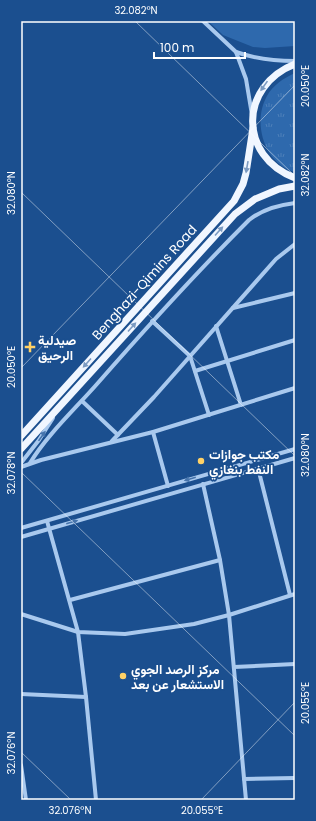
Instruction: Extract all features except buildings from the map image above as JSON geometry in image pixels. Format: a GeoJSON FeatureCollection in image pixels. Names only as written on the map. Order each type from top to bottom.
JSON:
{"type":"FeatureCollection","features":[{"type":"Feature","properties":{"kind":"main road","name":"Benghazi-Qimins Road"},"geometry":{"type":"LineString","coordinates":[[21,436],[234,201],[243,184],[246,173],[254,108],[258,96],[264,86],[278,72],[295,62]]}},
{"type":"Feature","properties":{"kind":"main road"},"geometry":{"type":"LineString","coordinates":[[253,125],[257,142],[263,155],[273,166],[284,174],[295,178]]}},
{"type":"Feature","properties":{"kind":"main road"},"geometry":{"type":"LineString","coordinates":[[21,449],[235,214],[255,199],[279,189],[295,186]]}},
{"type":"Feature","properties":{"kind":"street"},"geometry":{"type":"LineString","coordinates":[[203,21],[236,52],[267,60],[295,62]]}},
{"type":"Feature","properties":{"kind":"street"},"geometry":{"type":"LineString","coordinates":[[236,52],[246,79],[253,125]]}},
{"type":"Feature","properties":{"kind":"street"},"geometry":{"type":"LineString","coordinates":[[30,463],[64,420],[152,321],[249,220],[258,213],[270,207],[295,203]]}},
{"type":"Feature","properties":{"kind":"street"},"geometry":{"type":"LineString","coordinates":[[111,442],[276,259],[295,244]]}},
{"type":"Feature","properties":{"kind":"street"},"geometry":{"type":"LineString","coordinates":[[232,308],[295,293]]}},
{"type":"Feature","properties":{"kind":"street"},"geometry":{"type":"LineString","coordinates":[[152,321],[190,356],[208,415]]}},
{"type":"Feature","properties":{"kind":"street"},"geometry":{"type":"LineString","coordinates":[[216,326],[241,405]]}},
{"type":"Feature","properties":{"kind":"street"},"geometry":{"type":"LineString","coordinates":[[195,371],[295,340]]}},
{"type":"Feature","properties":{"kind":"street"},"geometry":{"type":"LineString","coordinates":[[21,466],[153,432],[295,388]]}},
{"type":"Feature","properties":{"kind":"street"},"geometry":{"type":"LineString","coordinates":[[82,401],[118,435]]}},
{"type":"Feature","properties":{"kind":"street"},"geometry":{"type":"LineString","coordinates":[[21,463],[45,432],[59,406]]}},
{"type":"Feature","properties":{"kind":"street"},"geometry":{"type":"LineString","coordinates":[[153,432],[168,486]]}},
{"type":"Feature","properties":{"kind":"street"},"geometry":{"type":"LineString","coordinates":[[21,528],[295,449]]}},
{"type":"Feature","properties":{"kind":"street"},"geometry":{"type":"LineString","coordinates":[[21,537],[295,458]]}},
{"type":"Feature","properties":{"kind":"street"},"geometry":{"type":"LineString","coordinates":[[21,614],[78,632],[111,635],[194,624],[229,615],[293,595],[258,468]]}},
{"type":"Feature","properties":{"kind":"street"},"geometry":{"type":"LineString","coordinates":[[203,484],[220,560],[229,615],[246,800]]}},
{"type":"Feature","properties":{"kind":"street"},"geometry":{"type":"LineString","coordinates":[[47,521],[78,632],[96,800]]}},
{"type":"Feature","properties":{"kind":"street"},"geometry":{"type":"LineString","coordinates":[[70,600],[220,560]]}},
{"type":"Feature","properties":{"kind":"street"},"geometry":{"type":"LineString","coordinates":[[234,666],[295,664]]}},
{"type":"Feature","properties":{"kind":"street"},"geometry":{"type":"LineString","coordinates":[[21,694],[86,697]]}},
{"type":"Feature","properties":{"kind":"street"},"geometry":{"type":"LineString","coordinates":[[21,764],[26,800]]}},
{"type":"Feature","properties":{"kind":"street"},"geometry":{"type":"LineString","coordinates":[[244,779],[295,778]]}},
{"type":"Feature","properties":{"kind":"green space"},"geometry":{"type":"Polygon","coordinates":[[[208,21],[295,21],[295,46],[265,48],[253,47],[223,35],[208,21]]]}},
{"type":"Feature","properties":{"kind":"green space"},"geometry":{"type":"Polygon","coordinates":[[[295,73],[295,172],[284,168],[275,160],[269,151],[264,141],[261,129],[261,118],[263,106],[272,88],[279,82],[295,73]]]}},
{"type":"Feature","properties":{"kind":"place","name":"صيدلية الرحيق"},"geometry":{"type":"Point","coordinates":[30,347]}},
{"type":"Feature","properties":{"kind":"place","name":"مكتب جوازات النفط بنغازي"},"geometry":{"type":"Point","coordinates":[201,461]}},
{"type":"Feature","properties":{"kind":"place","name":"مركز الرصد الجوي الاستشعار عن بعد"},"geometry":{"type":"Point","coordinates":[123,676]}}]}
